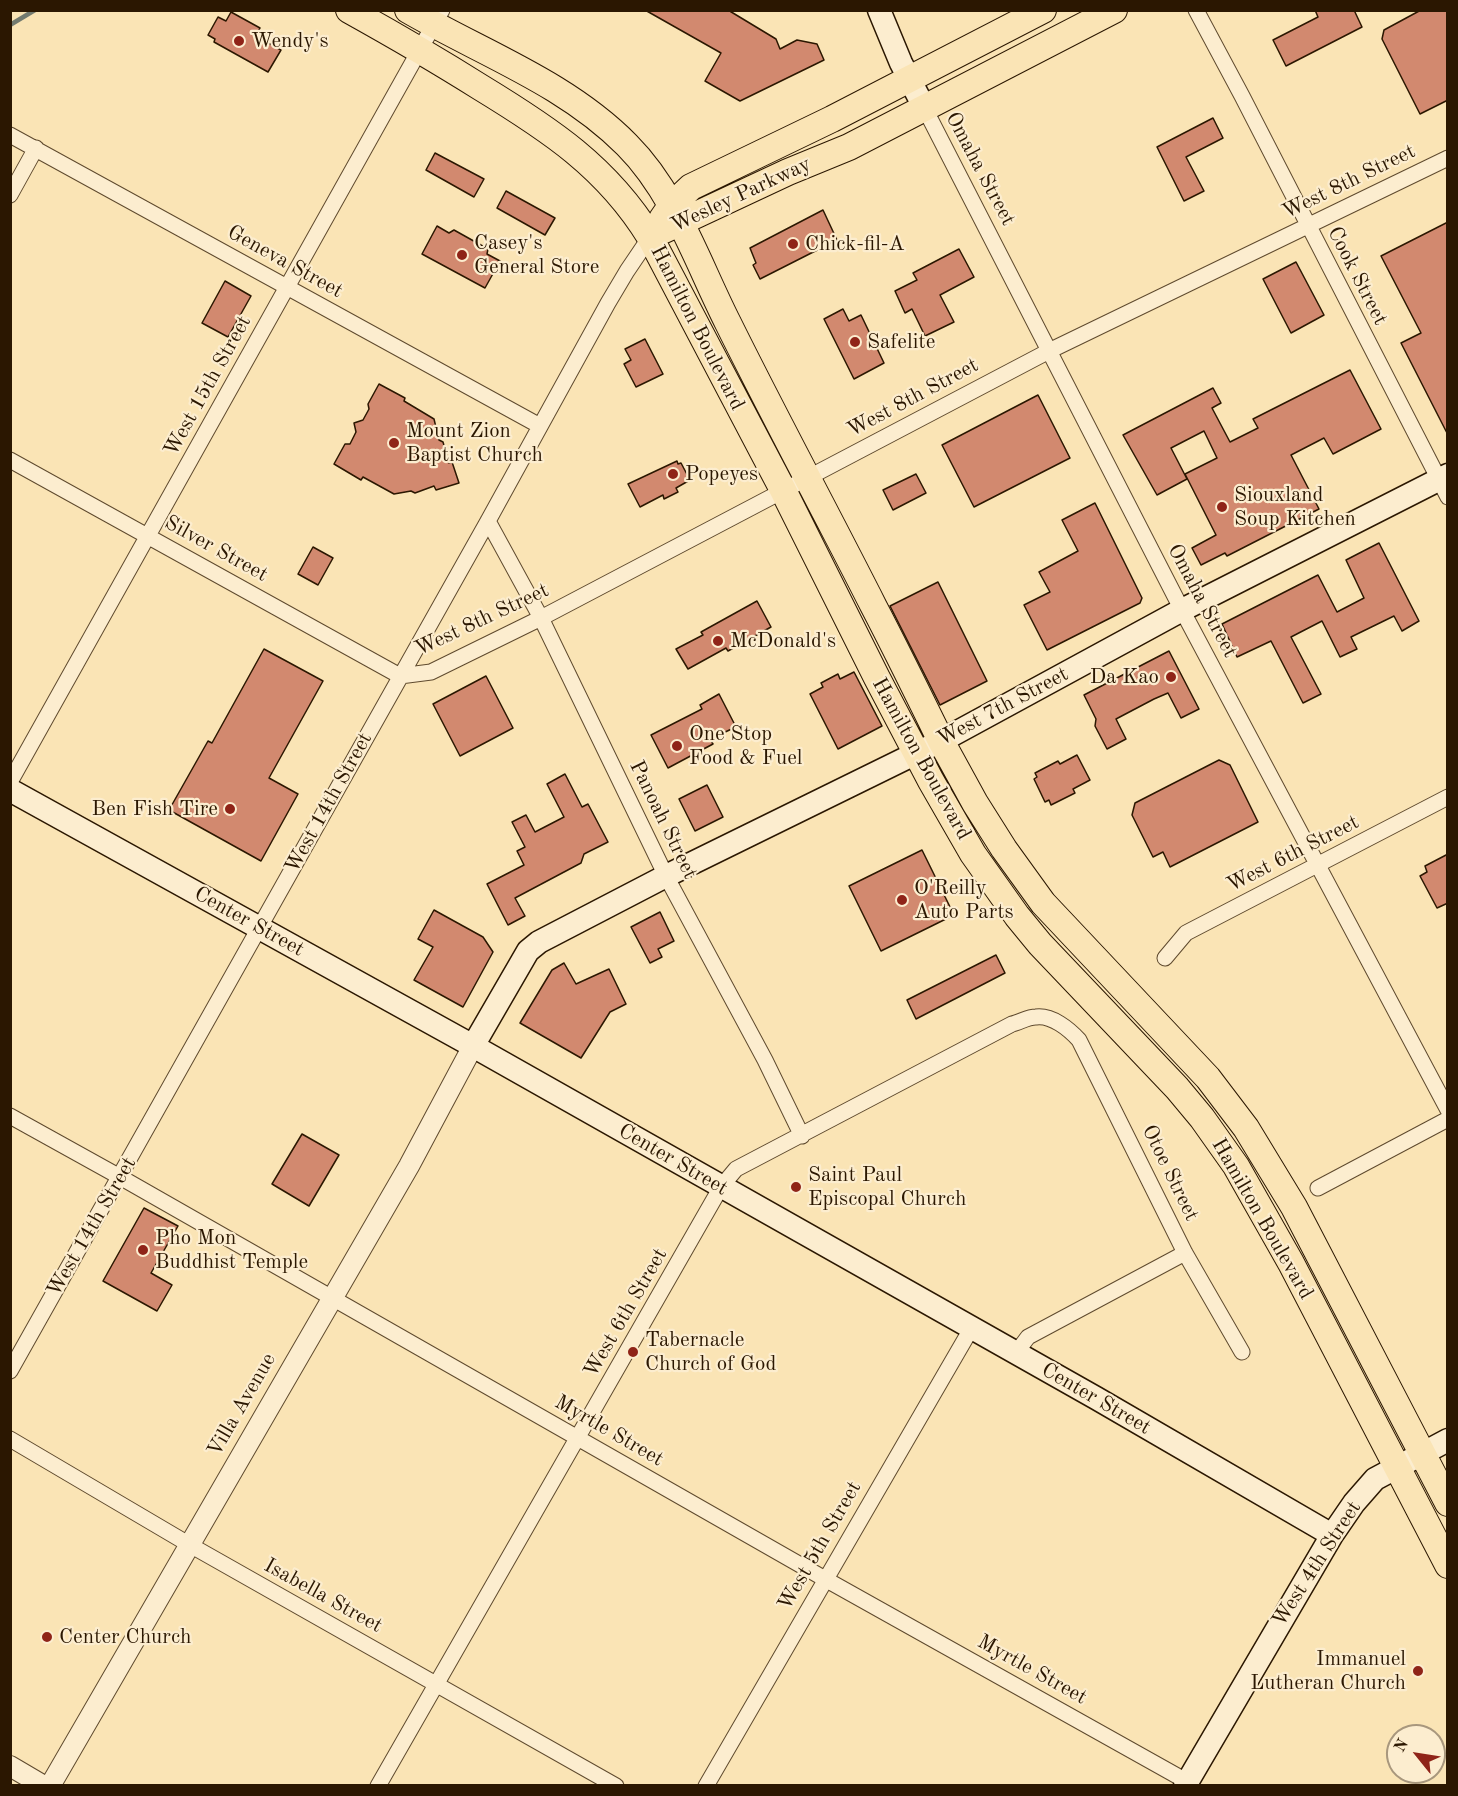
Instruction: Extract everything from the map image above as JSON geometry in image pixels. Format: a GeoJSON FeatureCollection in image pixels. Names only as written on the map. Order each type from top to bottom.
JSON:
{"type":"FeatureCollection","features":[{"type":"Feature","properties":{"kind":"main road","name":"Hamilton Boulevard"},"geometry":{"type":"LineString","coordinates":[[350,10],[519,109],[564,140],[590,163],[636,214],[651,237],[783,490],[916,753],[973,854],[1040,944],[1177,1088],[1202,1118],[1236,1166],[1291,1263],[1448,1565]]}},
{"type":"Feature","properties":{"kind":"main road","name":"Hamilton Boulevard"},"geometry":{"type":"LineString","coordinates":[[408,10],[438,18],[560,92],[627,144],[651,171],[975,803],[1004,849],[1043,903],[1208,1078],[1246,1128],[1294,1207],[1448,1503]]}},
{"type":"Feature","properties":{"kind":"main road"},"geometry":{"type":"LineString","coordinates":[[879,10],[885,29],[925,109]]}},
{"type":"Feature","properties":{"kind":"main road","name":"Wesley Parkway"},"geometry":{"type":"LineString","coordinates":[[651,237],[675,214],[691,187],[832,119],[1043,10]]}},
{"type":"Feature","properties":{"kind":"main road","name":"Wesley Parkway"},"geometry":{"type":"LineString","coordinates":[[675,214],[849,147],[1114,10]]}},
{"type":"Feature","properties":{"kind":"main road","name":"West 7th Street"},"geometry":{"type":"LineString","coordinates":[[473,1046],[528,951],[539,942],[666,876],[942,741],[1182,610],[1444,484]]}},
{"type":"Feature","properties":{"kind":"main road","name":"Center Street"},"geometry":{"type":"LineString","coordinates":[[10,790],[473,1046],[1016,1353],[1332,1535]]}},
{"type":"Feature","properties":{"kind":"main road","name":"West 4th Street"},"geometry":{"type":"LineString","coordinates":[[1186,1784],[1332,1535],[1354,1503],[1375,1479],[1448,1440]]}},
{"type":"Feature","properties":{"kind":"street","name":"Cook Street"},"geometry":{"type":"LineString","coordinates":[[1196,10],[1444,484]]}},
{"type":"Feature","properties":{"kind":"street","name":"West 15th Street"},"geometry":{"type":"LineString","coordinates":[[10,782],[438,18]]}},
{"type":"Feature","properties":{"kind":"street","name":"Omaha Street"},"geometry":{"type":"LineString","coordinates":[[925,109],[1182,610],[1448,1110]]}},
{"type":"Feature","properties":{"kind":"street","name":"Geneva Street"},"geometry":{"type":"LineString","coordinates":[[10,135],[540,426]]}},
{"type":"Feature","properties":{"kind":"street"},"geometry":{"type":"LineString","coordinates":[[10,195],[36,148]]}},
{"type":"Feature","properties":{"kind":"street","name":"West 8th Street"},"geometry":{"type":"LineString","coordinates":[[400,676],[431,672],[541,618],[1049,351],[1448,158]]}},
{"type":"Feature","properties":{"kind":"street","name":"West 14th Street"},"geometry":{"type":"LineString","coordinates":[[10,1371],[488,521],[608,303],[627,270],[651,237]]}},
{"type":"Feature","properties":{"kind":"street","name":"Silver Street"},"geometry":{"type":"LineString","coordinates":[[10,460],[400,676]]}},
{"type":"Feature","properties":{"kind":"street","name":"Panoah Street"},"geometry":{"type":"LineString","coordinates":[[488,521],[541,618],[666,876],[765,1060],[802,1136]]}},
{"type":"Feature","properties":{"kind":"street","name":"West 6th Street"},"geometry":{"type":"LineString","coordinates":[[1165,958],[1186,933],[1448,798]]}},
{"type":"Feature","properties":{"kind":"street","name":"West 6th Street"},"geometry":{"type":"LineString","coordinates":[[378,1785],[722,1188],[736,1169],[1012,1024],[1036,1017],[1046,1017],[1052,1020]]}},
{"type":"Feature","properties":{"kind":"street","name":"Otoe Street"},"geometry":{"type":"LineString","coordinates":[[1052,1020],[1071,1031],[1079,1040],[1185,1253],[1242,1352]]}},
{"type":"Feature","properties":{"kind":"street","name":"Villa Avenue"},"geometry":{"type":"LineString","coordinates":[[50,1785],[409,1166],[473,1046]]}},
{"type":"Feature","properties":{"kind":"street","name":"Myrtle Street"},"geometry":{"type":"LineString","coordinates":[[10,1116],[579,1437],[1186,1784]]}},
{"type":"Feature","properties":{"kind":"street"},"geometry":{"type":"LineString","coordinates":[[1318,1188],[1448,1119]]}},
{"type":"Feature","properties":{"kind":"street"},"geometry":{"type":"LineString","coordinates":[[1016,1353],[1028,1336],[1185,1253]]}},
{"type":"Feature","properties":{"kind":"street","name":"West 5th Street"},"geometry":{"type":"LineString","coordinates":[[706,1785],[970,1329]]}},
{"type":"Feature","properties":{"kind":"street","name":"Isabella Street"},"geometry":{"type":"LineString","coordinates":[[10,1439],[189,1545],[616,1785]]}},
{"type":"Feature","properties":{"kind":"street"},"geometry":{"type":"LineString","coordinates":[[10,1766],[44,1785]]}},
{"type":"Feature","properties":{"kind":"building"},"geometry":{"type":"Polygon","coordinates":[[[645,10],[728,10],[776,39],[780,49],[797,40],[817,44],[824,60],[740,101],[705,81],[721,53],[645,10]]]}},
{"type":"Feature","properties":{"kind":"building"},"geometry":{"type":"Polygon","coordinates":[[[1315,10],[1354,10],[1362,27],[1286,66],[1273,40],[1318,17],[1315,10]]]}},
{"type":"Feature","properties":{"kind":"building"},"geometry":{"type":"Polygon","coordinates":[[[1421,10],[1448,10],[1448,100],[1420,114],[1382,39],[1384,30],[1421,10]]]}},
{"type":"Feature","properties":{"kind":"building","name":"Wendy's"},"geometry":{"type":"Polygon","coordinates":[[[231,12],[260,28],[256,36],[281,50],[268,72],[214,42],[215,39],[208,35],[218,17],[226,21],[231,12]]]}},
{"type":"Feature","properties":{"kind":"building"},"geometry":{"type":"Polygon","coordinates":[[[1213,118],[1223,138],[1186,157],[1204,191],[1184,201],[1157,147],[1213,118]]]}},
{"type":"Feature","properties":{"kind":"building"},"geometry":{"type":"Polygon","coordinates":[[[435,153],[484,179],[474,197],[426,170],[435,153]]]}},
{"type":"Feature","properties":{"kind":"building"},"geometry":{"type":"Polygon","coordinates":[[[506,191],[555,218],[545,235],[497,208],[506,191]]]}},
{"type":"Feature","properties":{"kind":"building","name":"Chick-fil-A"},"geometry":{"type":"Polygon","coordinates":[[[823,210],[837,240],[760,279],[753,265],[756,263],[750,248],[823,210]]]}},
{"type":"Feature","properties":{"kind":"building"},"geometry":{"type":"Polygon","coordinates":[[[1448,222],[1448,435],[1401,343],[1421,333],[1381,256],[1448,222]]]}},
{"type":"Feature","properties":{"kind":"building"},"geometry":{"type":"Polygon","coordinates":[[[437,226],[449,233],[454,230],[488,249],[487,254],[500,261],[485,288],[422,254],[437,226]]]}},
{"type":"Feature","properties":{"kind":"building"},"geometry":{"type":"Polygon","coordinates":[[[959,249],[974,277],[940,295],[954,322],[925,336],[912,309],[905,313],[895,291],[917,280],[913,273],[959,249]]]}},
{"type":"Feature","properties":{"kind":"building"},"geometry":{"type":"Polygon","coordinates":[[[1296,262],[1324,315],[1291,333],[1263,279],[1296,262]]]}},
{"type":"Feature","properties":{"kind":"building"},"geometry":{"type":"Polygon","coordinates":[[[225,281],[251,296],[228,337],[202,323],[225,281]]]}},
{"type":"Feature","properties":{"kind":"building","name":"Safelite"},"geometry":{"type":"Polygon","coordinates":[[[843,309],[849,321],[861,315],[884,363],[854,379],[824,319],[843,309]]]}},
{"type":"Feature","properties":{"kind":"building"},"geometry":{"type":"Polygon","coordinates":[[[645,339],[663,374],[636,387],[624,364],[631,360],[625,349],[645,339]]]}},
{"type":"Feature","properties":{"kind":"building"},"geometry":{"type":"Polygon","coordinates":[[[1350,370],[1381,429],[1333,454],[1324,438],[1291,455],[1319,509],[1227,556],[1225,553],[1201,565],[1192,548],[1216,535],[1185,474],[1217,458],[1204,431],[1171,448],[1187,479],[1157,495],[1123,435],[1213,388],[1221,403],[1212,408],[1230,442],[1258,428],[1253,419],[1350,370]]]}},
{"type":"Feature","properties":{"kind":"building"},"geometry":{"type":"Polygon","coordinates":[[[379,384],[405,398],[404,401],[434,419],[439,440],[443,442],[449,463],[452,462],[459,483],[436,490],[434,486],[415,493],[411,491],[394,494],[363,477],[361,480],[334,464],[345,444],[350,444],[356,432],[354,423],[363,420],[369,409],[368,404],[379,384]]]}},
{"type":"Feature","properties":{"kind":"building"},"geometry":{"type":"Polygon","coordinates":[[[1038,395],[1070,458],[974,507],[942,445],[1038,395]]]}},
{"type":"Feature","properties":{"kind":"building"},"geometry":{"type":"Polygon","coordinates":[[[677,461],[678,464],[681,463],[690,480],[676,488],[678,492],[664,499],[663,495],[640,507],[628,484],[677,461]]]}},
{"type":"Feature","properties":{"kind":"building"},"geometry":{"type":"Polygon","coordinates":[[[916,474],[926,493],[893,510],[883,490],[916,474]]]}},
{"type":"Feature","properties":{"kind":"building"},"geometry":{"type":"Polygon","coordinates":[[[1095,503],[1142,598],[1140,603],[1047,650],[1024,605],[1050,592],[1039,572],[1078,551],[1062,520],[1095,503]]]}},
{"type":"Feature","properties":{"kind":"building"},"geometry":{"type":"Polygon","coordinates":[[[1379,543],[1419,621],[1402,631],[1394,616],[1351,637],[1357,649],[1340,657],[1322,621],[1291,637],[1321,694],[1303,703],[1271,641],[1237,657],[1222,624],[1318,575],[1337,612],[1364,598],[1346,560],[1379,543]]]}},
{"type":"Feature","properties":{"kind":"building"},"geometry":{"type":"Polygon","coordinates":[[[313,547],[333,558],[318,585],[298,574],[313,547]]]}},
{"type":"Feature","properties":{"kind":"building"},"geometry":{"type":"Polygon","coordinates":[[[938,582],[987,681],[940,705],[890,606],[938,582]]]}},
{"type":"Feature","properties":{"kind":"building","name":"McDonald's"},"geometry":{"type":"Polygon","coordinates":[[[757,601],[771,627],[728,651],[726,648],[688,669],[676,649],[703,635],[701,632],[757,601]]]}},
{"type":"Feature","properties":{"kind":"building"},"geometry":{"type":"Polygon","coordinates":[[[264,649],[323,681],[269,778],[298,794],[261,861],[169,810],[208,741],[212,743],[264,649]]]}},
{"type":"Feature","properties":{"kind":"building"},"geometry":{"type":"Polygon","coordinates":[[[1169,651],[1199,709],[1181,718],[1168,693],[1154,699],[1116,719],[1126,739],[1107,749],[1095,726],[1096,719],[1084,695],[1169,651]]]}},
{"type":"Feature","properties":{"kind":"building"},"geometry":{"type":"Polygon","coordinates":[[[854,672],[882,726],[838,749],[810,694],[823,687],[821,683],[838,674],[840,679],[854,672]]]}},
{"type":"Feature","properties":{"kind":"building"},"geometry":{"type":"Polygon","coordinates":[[[486,676],[513,728],[460,756],[433,704],[486,676]]]}},
{"type":"Feature","properties":{"kind":"building"},"geometry":{"type":"Polygon","coordinates":[[[719,694],[736,727],[710,739],[713,744],[668,768],[651,735],[702,709],[700,705],[719,694]]]}},
{"type":"Feature","properties":{"kind":"building"},"geometry":{"type":"Polygon","coordinates":[[[1077,755],[1090,780],[1073,789],[1075,793],[1051,805],[1049,800],[1045,802],[1034,779],[1037,777],[1035,773],[1058,761],[1060,764],[1077,755]]]}},
{"type":"Feature","properties":{"kind":"building"},"geometry":{"type":"Polygon","coordinates":[[[1219,760],[1230,765],[1258,822],[1170,867],[1163,852],[1153,857],[1132,815],[1135,803],[1219,760]]]}},
{"type":"Feature","properties":{"kind":"building"},"geometry":{"type":"Polygon","coordinates":[[[565,774],[582,807],[588,804],[608,842],[584,854],[581,863],[515,898],[525,916],[508,925],[487,884],[524,865],[517,851],[525,847],[512,822],[526,815],[535,832],[564,817],[547,784],[565,774]]]}},
{"type":"Feature","properties":{"kind":"building"},"geometry":{"type":"Polygon","coordinates":[[[707,785],[723,817],[695,831],[679,799],[707,785]]]}},
{"type":"Feature","properties":{"kind":"building","name":"O'Reilly Auto Parts"},"geometry":{"type":"Polygon","coordinates":[[[922,850],[954,915],[881,951],[849,886],[922,850]]]}},
{"type":"Feature","properties":{"kind":"building"},"geometry":{"type":"Polygon","coordinates":[[[1448,854],[1448,903],[1437,908],[1420,876],[1427,872],[1425,866],[1448,854]]]}},
{"type":"Feature","properties":{"kind":"building"},"geometry":{"type":"Polygon","coordinates":[[[434,910],[483,937],[493,952],[463,1007],[414,980],[433,947],[418,939],[434,910]]]}},
{"type":"Feature","properties":{"kind":"building"},"geometry":{"type":"Polygon","coordinates":[[[660,912],[674,941],[658,949],[662,957],[650,963],[631,927],[660,912]]]}},
{"type":"Feature","properties":{"kind":"building"},"geometry":{"type":"Polygon","coordinates":[[[996,955],[1005,973],[916,1019],[907,1000],[996,955]]]}},
{"type":"Feature","properties":{"kind":"building"},"geometry":{"type":"Polygon","coordinates":[[[564,963],[576,984],[609,969],[626,1004],[610,1012],[581,1058],[520,1023],[552,970],[564,963]]]}},
{"type":"Feature","properties":{"kind":"building"},"geometry":{"type":"Polygon","coordinates":[[[302,1134],[339,1155],[309,1206],[272,1184],[302,1134]]]}},
{"type":"Feature","properties":{"kind":"building","name":"Pho Mon Buddhist Temple"},"geometry":{"type":"Polygon","coordinates":[[[144,1208],[178,1226],[151,1273],[172,1285],[157,1311],[103,1281],[144,1208]]]}},
{"type":"Feature","properties":{"kind":"waterway"},"geometry":{"type":"LineString","coordinates":[[10,25],[35,10]]}},
{"type":"Feature","properties":{"kind":"place","name":"Wendy's"},"geometry":{"type":"Point","coordinates":[239,41]}},
{"type":"Feature","properties":{"kind":"place","name":"Chick-fil-A"},"geometry":{"type":"Point","coordinates":[793,244]}},
{"type":"Feature","properties":{"kind":"place","name":"Casey's General Store"},"geometry":{"type":"Point","coordinates":[462,255]}},
{"type":"Feature","properties":{"kind":"place","name":"Safelite"},"geometry":{"type":"Point","coordinates":[855,342]}},
{"type":"Feature","properties":{"kind":"place","name":"Mount Zion Baptist Church"},"geometry":{"type":"Point","coordinates":[394,443]}},
{"type":"Feature","properties":{"kind":"place","name":"Popeyes"},"geometry":{"type":"Point","coordinates":[673,474]}},
{"type":"Feature","properties":{"kind":"place","name":"Siouxland Soup Kitchen"},"geometry":{"type":"Point","coordinates":[1222,507]}},
{"type":"Feature","properties":{"kind":"place","name":"McDonald's"},"geometry":{"type":"Point","coordinates":[718,641]}},
{"type":"Feature","properties":{"kind":"place","name":"Da Kao"},"geometry":{"type":"Point","coordinates":[1171,677]}},
{"type":"Feature","properties":{"kind":"place","name":"One Stop Food & Fuel"},"geometry":{"type":"Point","coordinates":[677,746]}},
{"type":"Feature","properties":{"kind":"place","name":"Ben Fish Tire"},"geometry":{"type":"Point","coordinates":[230,809]}},
{"type":"Feature","properties":{"kind":"place","name":"O'Reilly Auto Parts"},"geometry":{"type":"Point","coordinates":[902,900]}},
{"type":"Feature","properties":{"kind":"place","name":"Saint Paul Episcopal Church"},"geometry":{"type":"Point","coordinates":[796,1187]}},
{"type":"Feature","properties":{"kind":"place","name":"Pho Mon Buddhist Temple"},"geometry":{"type":"Point","coordinates":[143,1250]}},
{"type":"Feature","properties":{"kind":"place","name":"Tabernacle Church of God"},"geometry":{"type":"Point","coordinates":[633,1352]}},
{"type":"Feature","properties":{"kind":"place","name":"Center Church"},"geometry":{"type":"Point","coordinates":[47,1637]}},
{"type":"Feature","properties":{"kind":"place","name":"Immanuel Lutheran Church"},"geometry":{"type":"Point","coordinates":[1418,1671]}}]}
